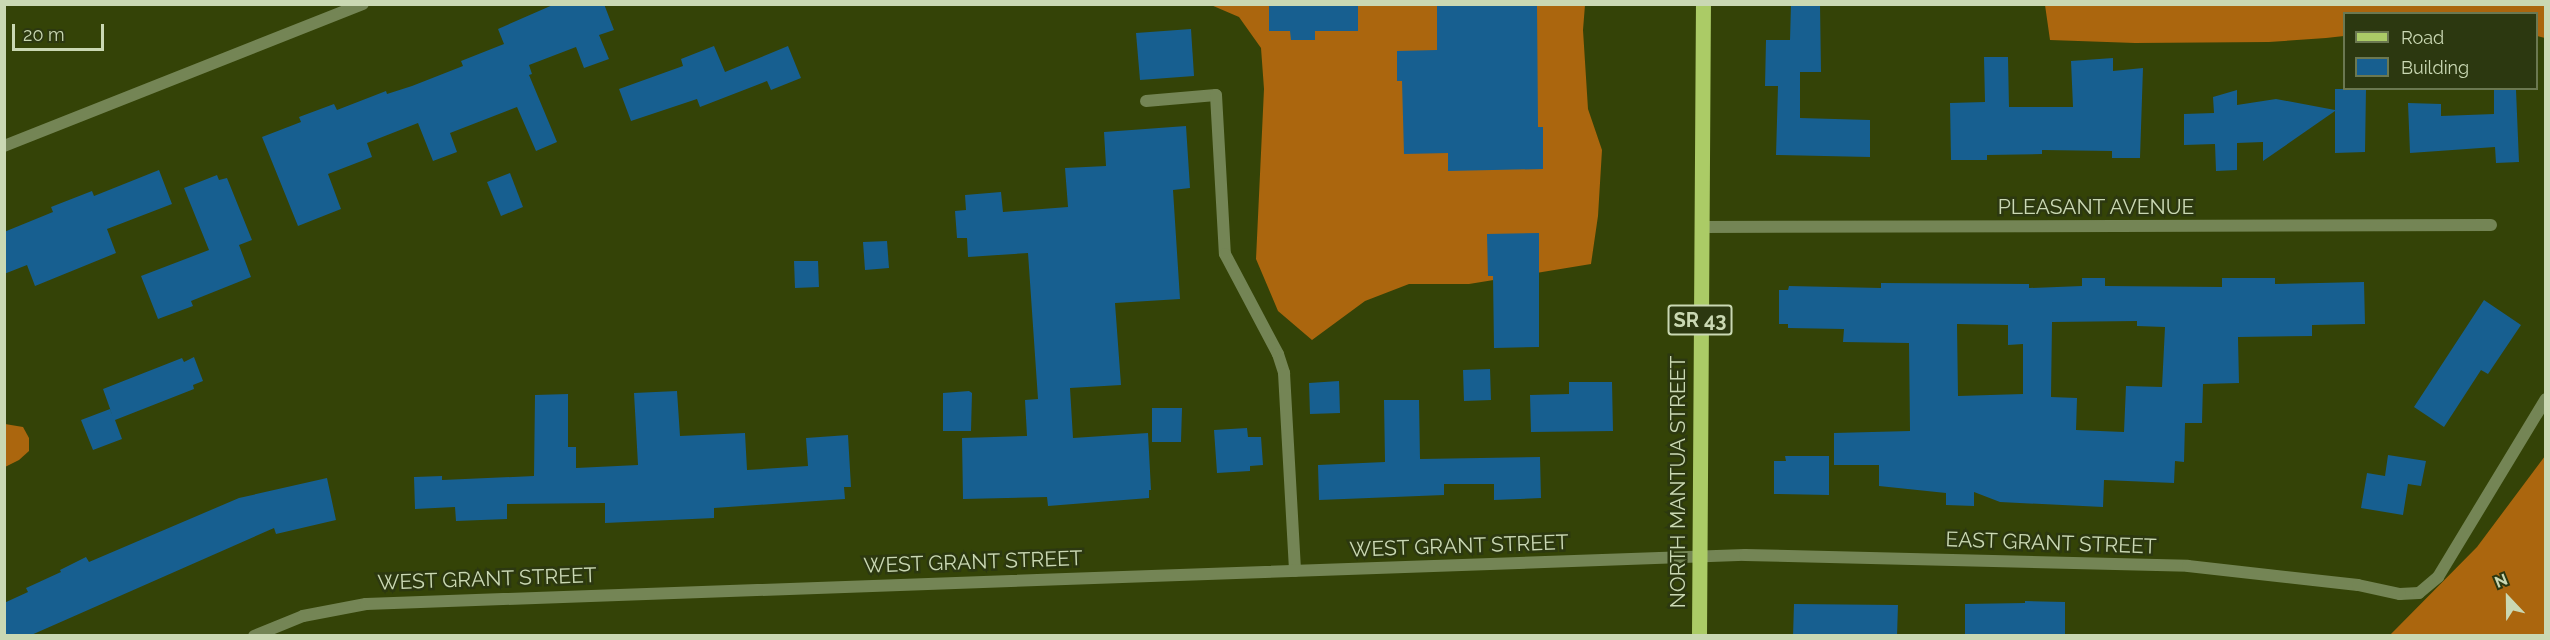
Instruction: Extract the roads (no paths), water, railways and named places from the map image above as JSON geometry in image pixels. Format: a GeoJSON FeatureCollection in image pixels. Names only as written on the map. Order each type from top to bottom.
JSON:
{"type":"FeatureCollection","features":[{"type":"Feature","properties":{"kind":"main road","name":"NORTH MANTUA STREET"},"geometry":{"type":"LineString","coordinates":[[1699,636],[1703,4]]}},
{"type":"Feature","properties":{"kind":"street"},"geometry":{"type":"LineString","coordinates":[[4,146],[363,4]]}},
{"type":"Feature","properties":{"kind":"street"},"geometry":{"type":"LineString","coordinates":[[1146,100],[1216,95],[1225,254],[1278,354],[1284,373],[1295,571]]}},
{"type":"Feature","properties":{"kind":"street","name":"PLEASANT AVENUE"},"geometry":{"type":"LineString","coordinates":[[1701,227],[2492,225]]}},
{"type":"Feature","properties":{"kind":"street","name":"EAST GRANT STREET"},"geometry":{"type":"LineString","coordinates":[[1699,557],[1755,555],[2188,566],[2358,585],[2400,594],[2419,593],[2438,577],[2546,399]]}},
{"type":"Feature","properties":{"kind":"street","name":"WEST GRANT STREET"},"geometry":{"type":"LineString","coordinates":[[254,636],[303,616],[366,603],[1699,557]]}}]}
